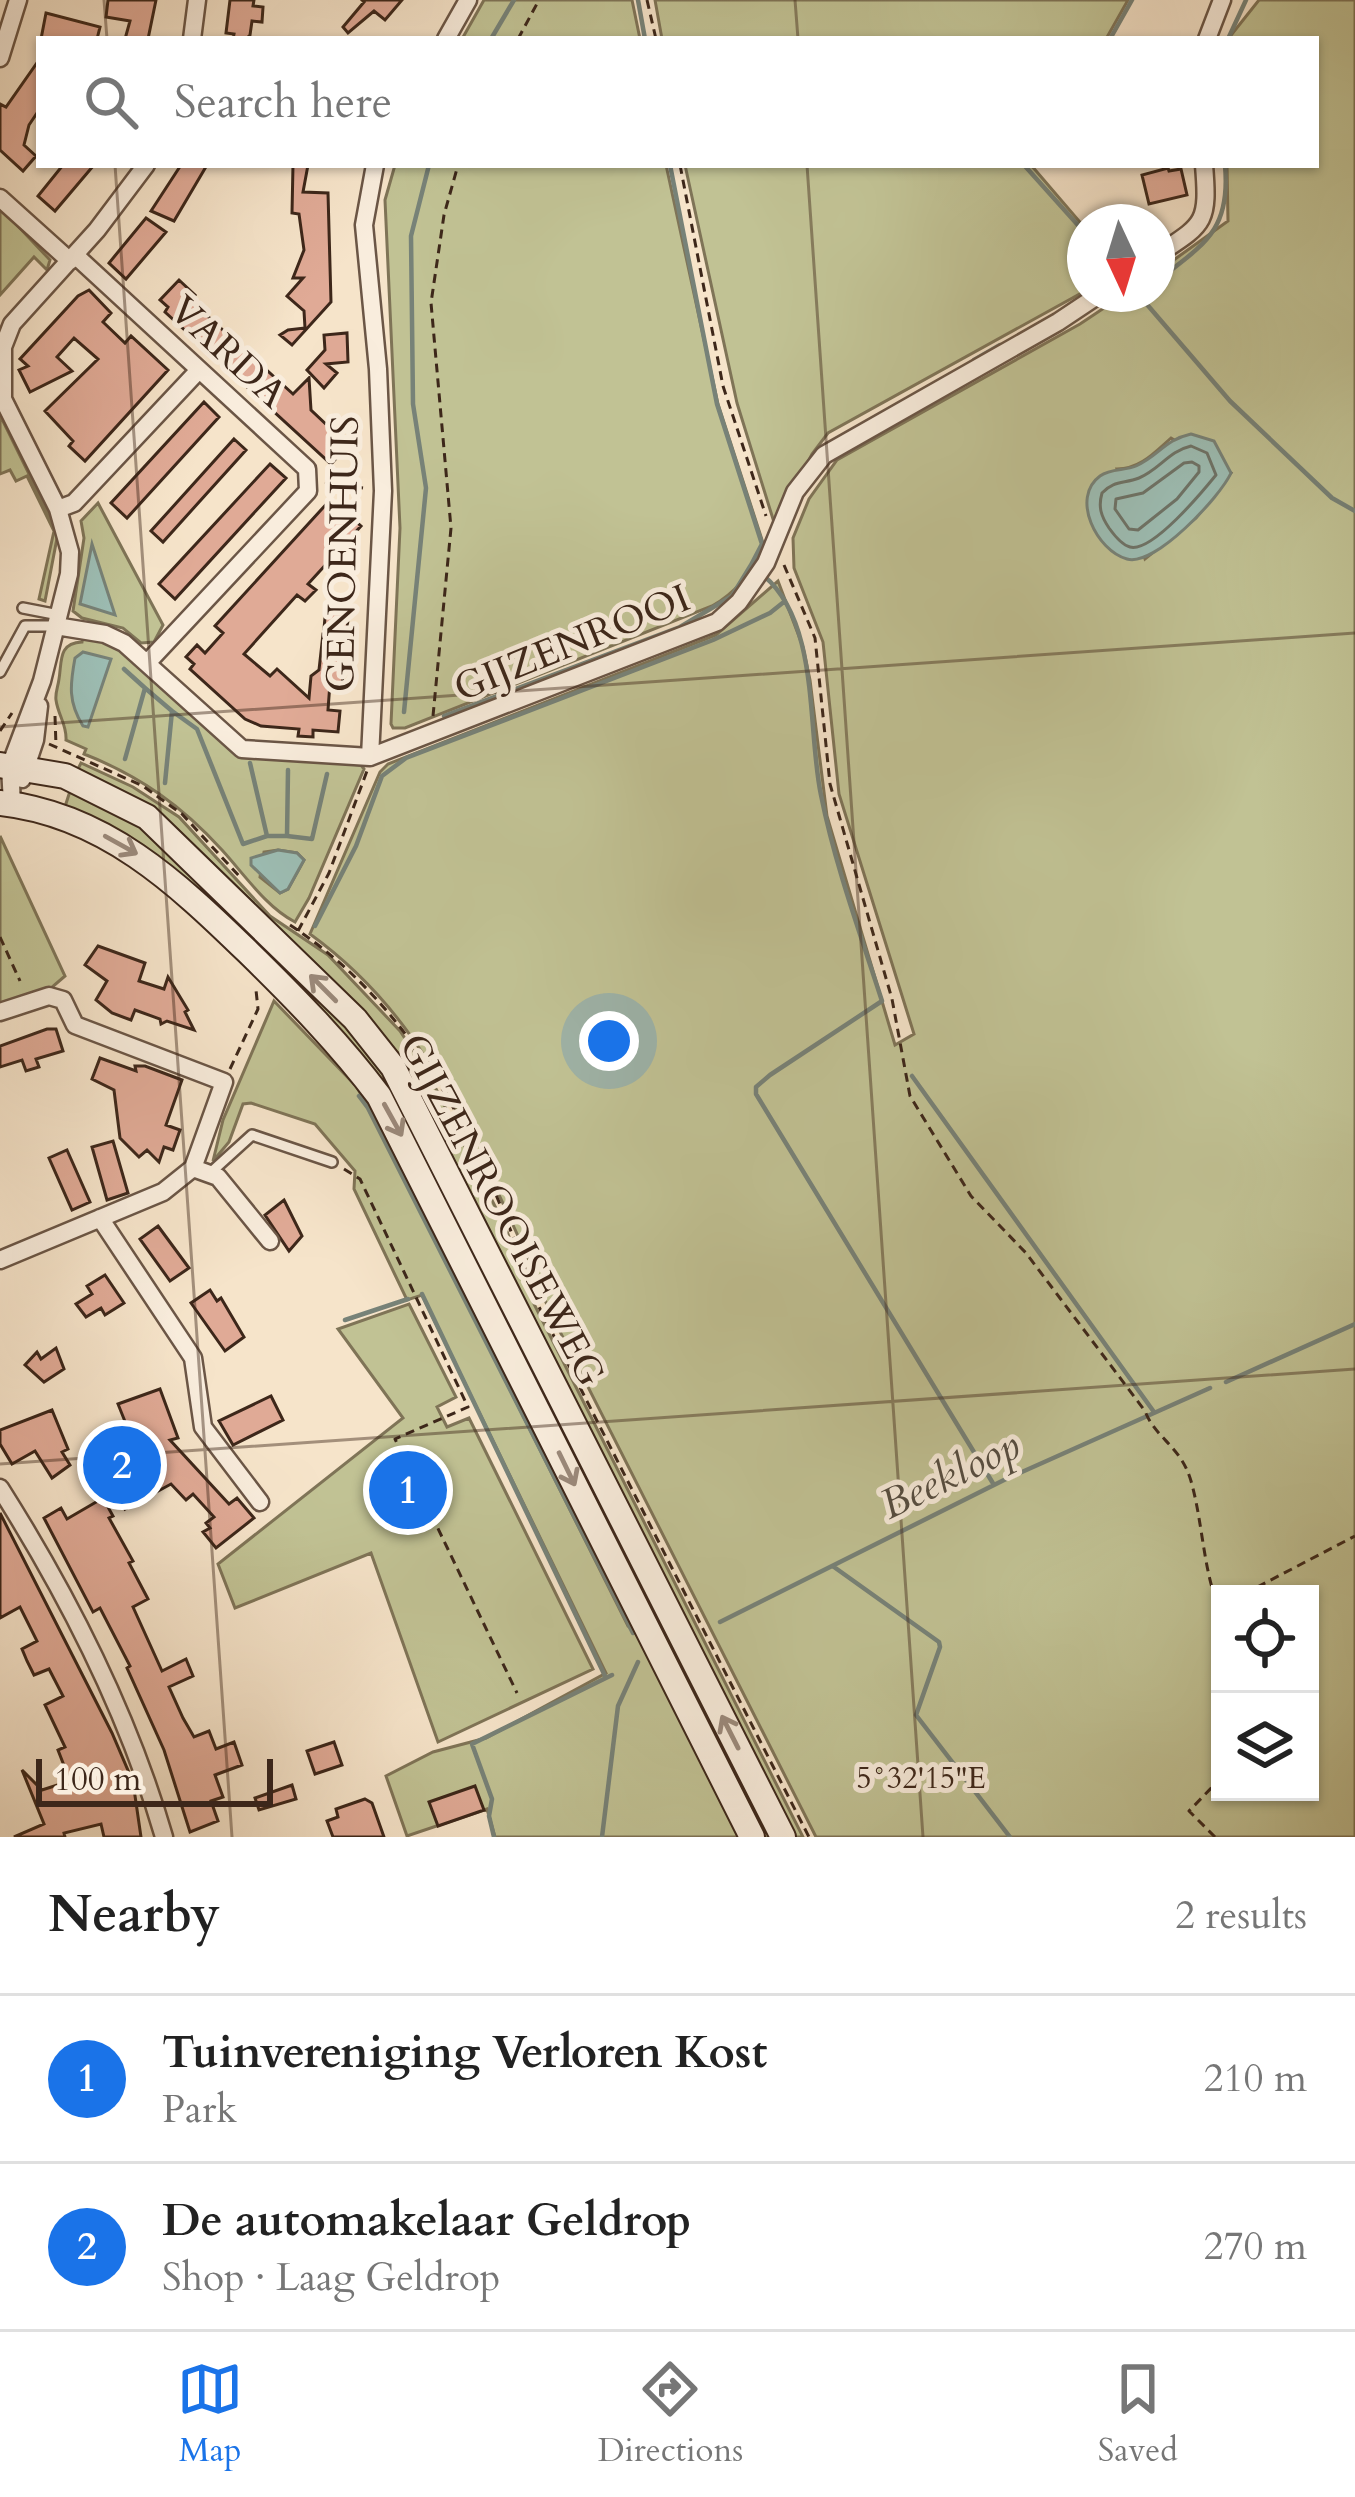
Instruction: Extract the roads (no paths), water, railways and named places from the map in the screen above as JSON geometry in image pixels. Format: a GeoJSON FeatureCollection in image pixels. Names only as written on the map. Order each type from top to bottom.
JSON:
{"type":"FeatureCollection","features":[{"type":"Feature","properties":{"kind":"main road","name":"GIJZENROOISEWEG"},"geometry":{"type":"LineString","coordinates":[[12,767],[64,776],[147,817],[341,1005],[393,1067],[783,1837]]}},
{"type":"Feature","properties":{"kind":"main road","name":"GIJZENROOISEWEG"},"geometry":{"type":"LineString","coordinates":[[6,803],[52,814],[111,838],[175,881],[345,1050],[379,1096],[752,1837]]}},
{"type":"Feature","properties":{"kind":"street"},"geometry":{"type":"LineString","coordinates":[[0,58],[18,0]]}},
{"type":"Feature","properties":{"kind":"street"},"geometry":{"type":"LineString","coordinates":[[192,36],[197,0]]}},
{"type":"Feature","properties":{"kind":"street"},"geometry":{"type":"LineString","coordinates":[[448,36],[468,0]]}},
{"type":"Feature","properties":{"kind":"street"},"geometry":{"type":"LineString","coordinates":[[1208,36],[1222,0]]}},
{"type":"Feature","properties":{"kind":"street"},"geometry":{"type":"LineString","coordinates":[[6,803],[12,767],[58,620],[70,551],[58,509],[0,389],[3,347],[12,324],[144,168]]}},
{"type":"Feature","properties":{"kind":"street","name":"GENOENHUIS"},"geometry":{"type":"LineString","coordinates":[[370,758],[383,490],[364,224],[374,168]]}},
{"type":"Feature","properties":{"kind":"street"},"geometry":{"type":"LineString","coordinates":[[1175,244],[1199,227],[1207,200],[1204,168]]}},
{"type":"Feature","properties":{"kind":"street","name":"VARDA"},"geometry":{"type":"LineString","coordinates":[[0,198],[307,470],[308,491],[148,662]]}},
{"type":"Feature","properties":{"kind":"street","name":"GIJZENROOI"},"geometry":{"type":"LineString","coordinates":[[370,758],[717,622],[739,602],[766,562],[795,492],[824,455],[1073,312]]}},
{"type":"Feature","properties":{"kind":"street"},"geometry":{"type":"LineString","coordinates":[[58,509],[74,503],[199,370]]}},
{"type":"Feature","properties":{"kind":"street"},"geometry":{"type":"LineString","coordinates":[[58,620],[124,643],[242,749],[370,758]]}},
{"type":"Feature","properties":{"kind":"street"},"geometry":{"type":"LineString","coordinates":[[0,1012],[49,996],[64,1000],[75,1025],[224,1082],[201,1171],[163,1192],[0,1260]]}},
{"type":"Feature","properties":{"kind":"street"},"geometry":{"type":"LineString","coordinates":[[201,1171],[218,1177],[270,1241]]}},
{"type":"Feature","properties":{"kind":"street"},"geometry":{"type":"LineString","coordinates":[[100,1218],[193,1358],[203,1427],[260,1502]]}},
{"type":"Feature","properties":{"kind":"street"},"geometry":{"type":"LineString","coordinates":[[0,1488],[95,1657],[147,1774],[164,1837]]}},
{"type":"Feature","properties":{"kind":"lane"},"geometry":{"type":"LineString","coordinates":[[23,608],[58,620]]}},
{"type":"Feature","properties":{"kind":"lane"},"geometry":{"type":"LineString","coordinates":[[0,672],[25,626],[58,620]]}},
{"type":"Feature","properties":{"kind":"lane"},"geometry":{"type":"LineString","coordinates":[[201,1171],[252,1135],[332,1162]]}},
{"type":"Feature","properties":{"kind":"water"},"geometry":{"type":"Polygon","coordinates":[[[1191,434],[1214,441],[1231,473],[1225,484],[1201,513],[1154,552],[1139,559],[1116,554],[1091,523],[1087,497],[1091,486],[1104,473],[1136,466],[1191,434]]]}},
{"type":"Feature","properties":{"kind":"water"},"geometry":{"type":"Polygon","coordinates":[[[92,544],[115,615],[80,604],[92,544]]]}},
{"type":"Feature","properties":{"kind":"water"},"geometry":{"type":"Polygon","coordinates":[[[83,652],[111,659],[88,727],[78,717],[72,693],[75,658],[83,652]]]}},
{"type":"Feature","properties":{"kind":"water"},"geometry":{"type":"Polygon","coordinates":[[[278,850],[297,853],[304,860],[288,889],[280,893],[251,865],[251,858],[278,850]]]}},
{"type":"Feature","properties":{"kind":"waterway"},"geometry":{"type":"LineString","coordinates":[[493,36],[514,0]]}},
{"type":"Feature","properties":{"kind":"waterway"},"geometry":{"type":"LineString","coordinates":[[638,0],[644,36]]}},
{"type":"Feature","properties":{"kind":"waterway","name":"Beekloop"},"geometry":{"type":"LineString","coordinates":[[1112,36],[1132,0]]}},
{"type":"Feature","properties":{"kind":"waterway"},"geometry":{"type":"LineString","coordinates":[[1229,36],[1246,0]]}},
{"type":"Feature","properties":{"kind":"waterway"},"geometry":{"type":"LineString","coordinates":[[404,712],[426,488],[413,404],[411,236],[428,168]]}},
{"type":"Feature","properties":{"kind":"waterway"},"geometry":{"type":"LineString","coordinates":[[671,168],[717,404],[762,544],[751,565]]}},
{"type":"Feature","properties":{"kind":"waterway","name":"Beekloop"},"geometry":{"type":"LineString","coordinates":[[1027,168],[1067,213]]}},
{"type":"Feature","properties":{"kind":"waterway"},"geometry":{"type":"LineString","coordinates":[[1175,266],[1201,245],[1219,221],[1225,168]]}},
{"type":"Feature","properties":{"kind":"waterway","name":"Beekloop"},"geometry":{"type":"LineString","coordinates":[[1153,312],[1230,401],[1332,498],[1355,511]]}},
{"type":"Feature","properties":{"kind":"waterway"},"geometry":{"type":"LineString","coordinates":[[974,360],[1000,345]]}},
{"type":"Feature","properties":{"kind":"waterway"},"geometry":{"type":"LineString","coordinates":[[444,716],[680,627],[732,596],[751,565],[755,568]]}},
{"type":"Feature","properties":{"kind":"waterway"},"geometry":{"type":"LineString","coordinates":[[764,576],[782,596],[803,649],[827,821],[882,1001],[770,1075],[756,1087],[756,1094],[994,1485]]}},
{"type":"Feature","properties":{"kind":"waterway"},"geometry":{"type":"LineString","coordinates":[[315,926],[356,846],[382,776],[406,758],[713,640],[785,601]]}},
{"type":"Feature","properties":{"kind":"waterway"},"geometry":{"type":"LineString","coordinates":[[124,669],[145,688],[125,759]]}},
{"type":"Feature","properties":{"kind":"waterway"},"geometry":{"type":"LineString","coordinates":[[145,688],[172,711],[165,783]]}},
{"type":"Feature","properties":{"kind":"waterway"},"geometry":{"type":"LineString","coordinates":[[172,711],[197,729],[243,844],[267,836],[250,763]]}},
{"type":"Feature","properties":{"kind":"waterway"},"geometry":{"type":"LineString","coordinates":[[267,836],[287,836],[288,770]]}},
{"type":"Feature","properties":{"kind":"waterway"},"geometry":{"type":"LineString","coordinates":[[287,836],[312,839],[327,774]]}},
{"type":"Feature","properties":{"kind":"waterway"},"geometry":{"type":"LineString","coordinates":[[912,1076],[1154,1412]]}},
{"type":"Feature","properties":{"kind":"waterway"},"geometry":{"type":"LineString","coordinates":[[359,1096],[633,1633]]}},
{"type":"Feature","properties":{"kind":"waterway"},"geometry":{"type":"LineString","coordinates":[[422,1294],[606,1678]]}},
{"type":"Feature","properties":{"kind":"waterway"},"geometry":{"type":"LineString","coordinates":[[345,1320],[408,1299]]}},
{"type":"Feature","properties":{"kind":"waterway","name":"Beekloop"},"geometry":{"type":"LineString","coordinates":[[1226,1382],[1355,1324]]}},
{"type":"Feature","properties":{"kind":"waterway","name":"Beekloop"},"geometry":{"type":"LineString","coordinates":[[720,1622],[1004,1480],[1210,1388]]}},
{"type":"Feature","properties":{"kind":"waterway"},"geometry":{"type":"LineString","coordinates":[[834,1567],[939,1642],[916,1715],[1010,1837]]}},
{"type":"Feature","properties":{"kind":"waterway","name":"Beekloop"},"geometry":{"type":"LineString","coordinates":[[602,1837],[618,1706],[638,1662]]}},
{"type":"Feature","properties":{"kind":"waterway"},"geometry":{"type":"LineString","coordinates":[[494,1837],[489,1816],[492,1799],[472,1744],[612,1675]]}},
{"type":"Feature","properties":{"kind":"place","name":"De automakelaar Geldrop"},"geometry":{"type":"Point","coordinates":[122,1465]}},
{"type":"Feature","properties":{"kind":"place","name":"Tuinvereniging Verloren Kost"},"geometry":{"type":"Point","coordinates":[408,1490]}}]}
